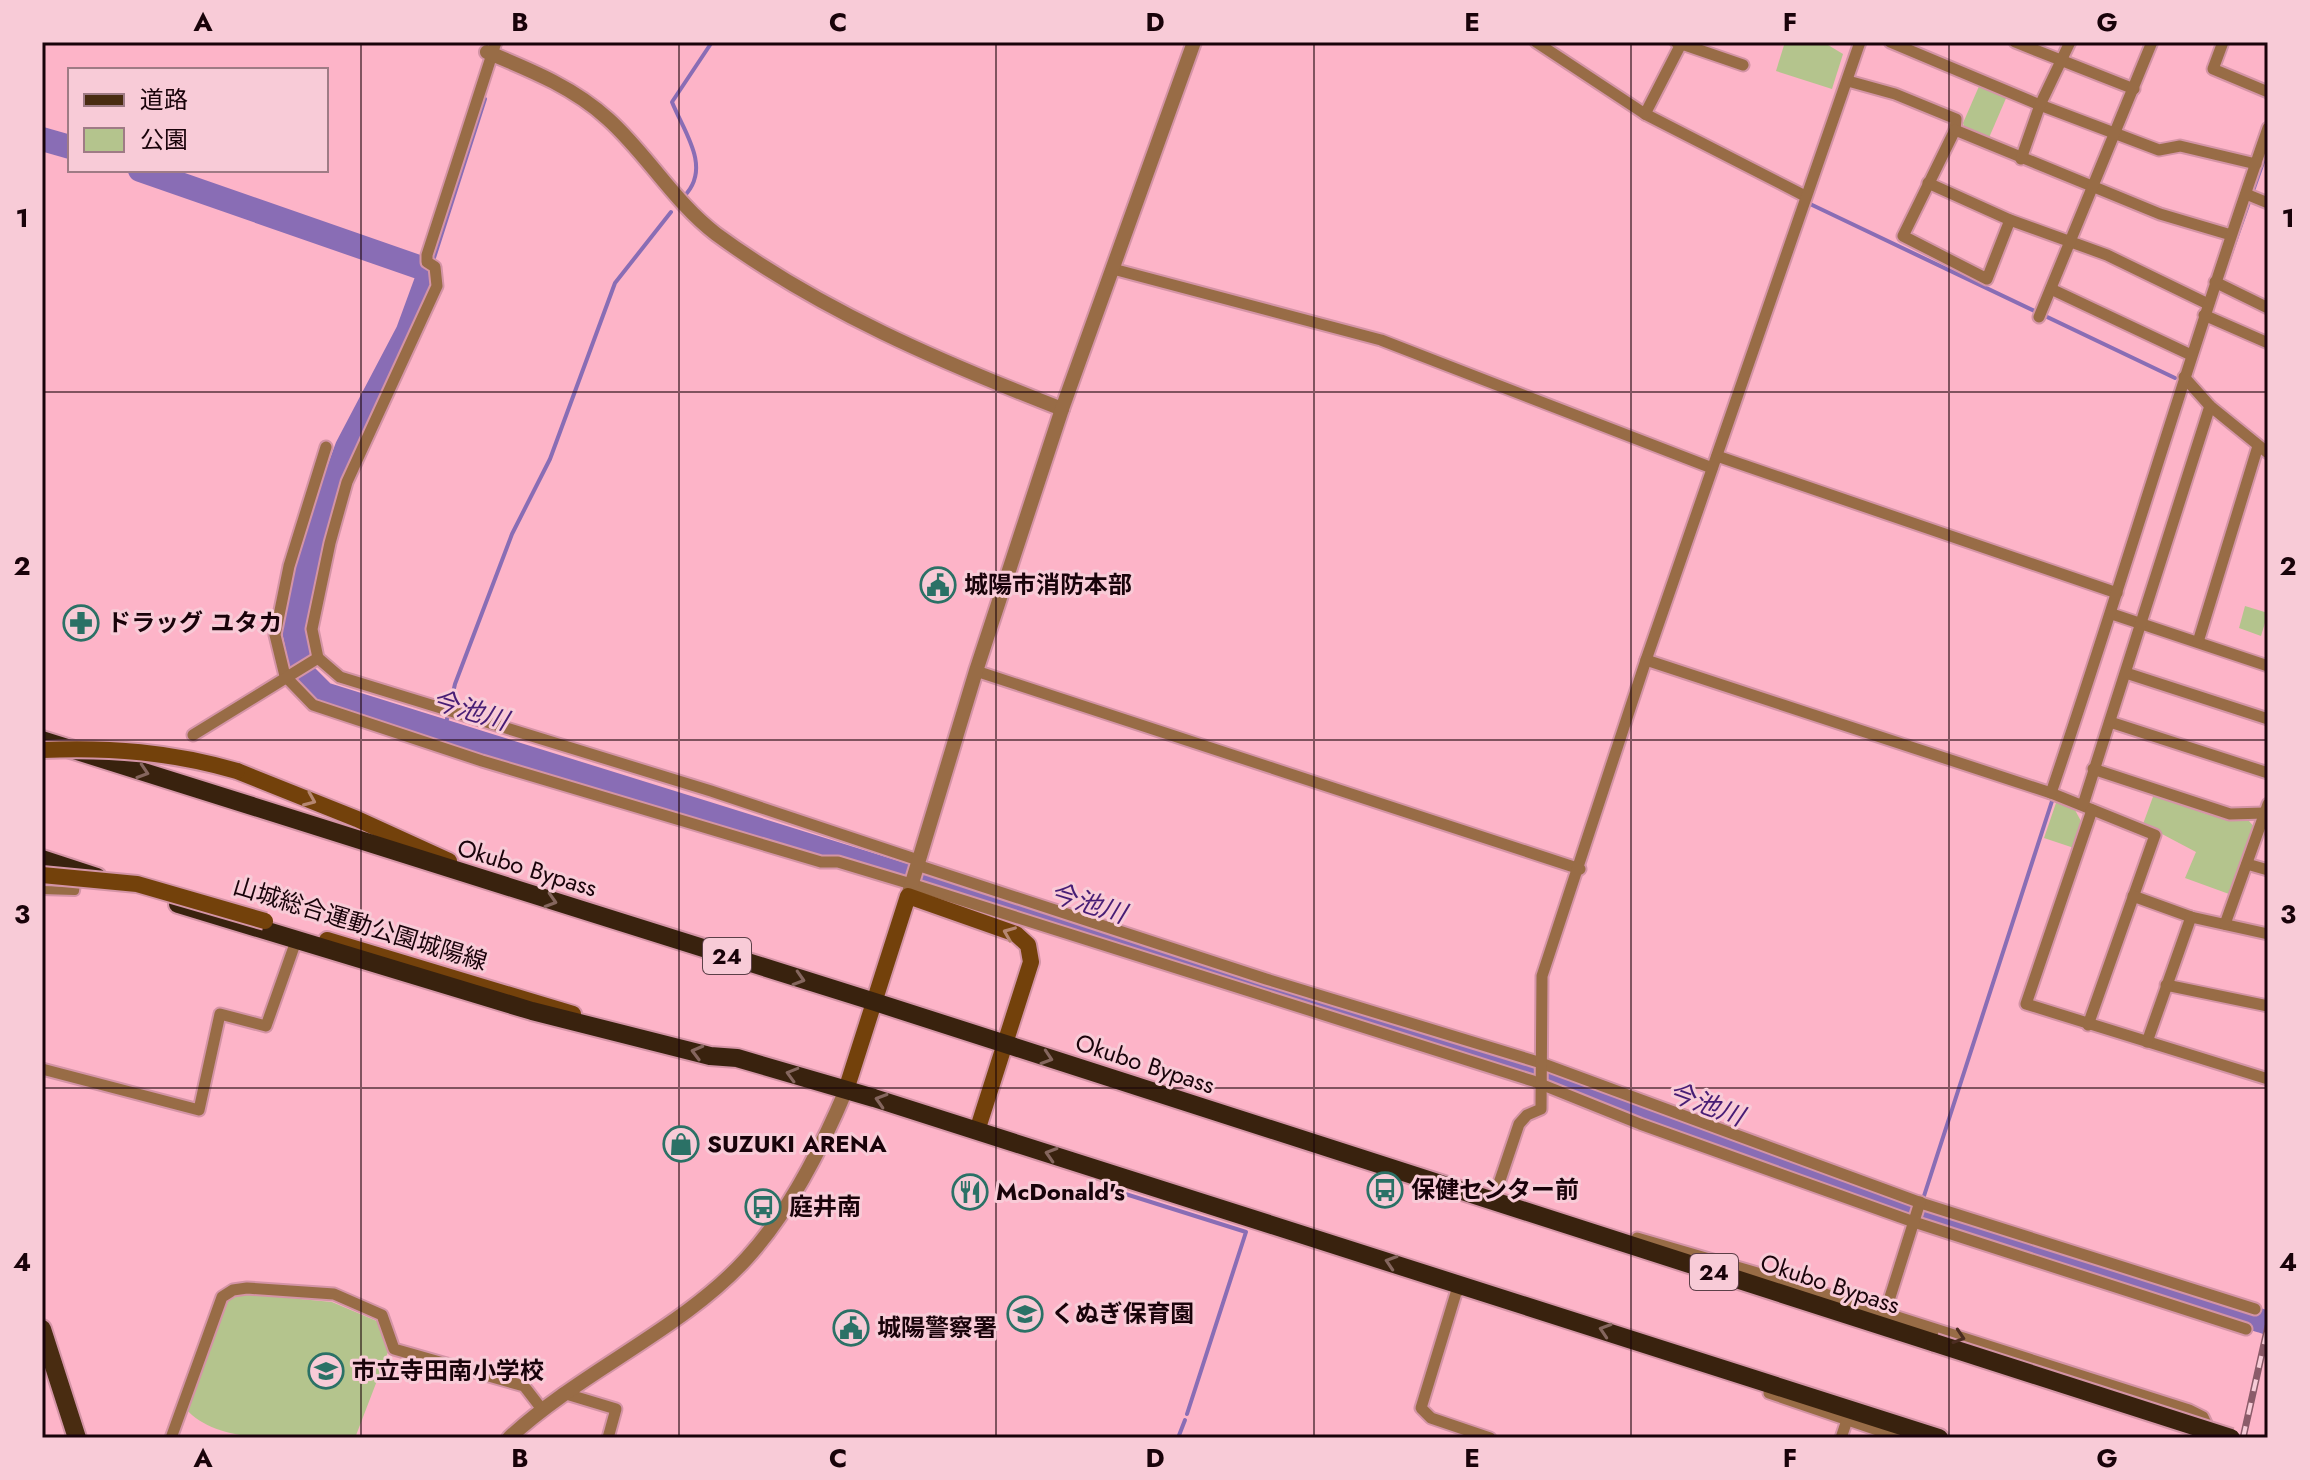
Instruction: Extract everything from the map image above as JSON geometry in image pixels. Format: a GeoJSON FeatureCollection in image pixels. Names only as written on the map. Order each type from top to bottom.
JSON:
{"type":"FeatureCollection","features":[{"type":"Feature","properties":{"kind":"highway","name":"Okubo Bypass"},"geometry":{"type":"LineString","coordinates":[[42,740],[875,1002],[2231,1438]]}},
{"type":"Feature","properties":{"kind":"highway"},"geometry":{"type":"LineString","coordinates":[[42,859],[296,941],[532,1011],[710,1056],[737,1058],[846,1090],[1939,1438]]}},
{"type":"Feature","properties":{"kind":"highway"},"geometry":{"type":"LineString","coordinates":[[42,879],[135,889]]}},
{"type":"Feature","properties":{"kind":"main road"},"geometry":{"type":"LineString","coordinates":[[42,750],[143,750],[237,771],[357,819],[498,884]]}},
{"type":"Feature","properties":{"kind":"main road","name":"山城総合運動公園城陽線"},"geometry":{"type":"LineString","coordinates":[[42,879],[137,884],[658,1041]]}},
{"type":"Feature","properties":{"kind":"main road"},"geometry":{"type":"LineString","coordinates":[[846,1090],[909,890],[1016,934],[1028,945],[1031,962],[977,1131]]}},
{"type":"Feature","properties":{"kind":"main road"},"geometry":{"type":"LineString","coordinates":[[42,1329],[77,1438]]}},
{"type":"Feature","properties":{"kind":"street"},"geometry":{"type":"LineString","coordinates":[[909,890],[976,671],[1062,409],[1194,42]]}},
{"type":"Feature","properties":{"kind":"street"},"geometry":{"type":"LineString","coordinates":[[1536,42],[1645,114],[1805,196]]}},
{"type":"Feature","properties":{"kind":"street"},"geometry":{"type":"LineString","coordinates":[[1860,42],[1646,660],[1580,869],[1542,976],[1541,1109],[1527,1115],[1519,1124],[1493,1201],[1724,1262],[2189,1410],[2207,1422],[2209,1438]]}},
{"type":"Feature","properties":{"kind":"street"},"geometry":{"type":"LineString","coordinates":[[1890,42],[2040,105],[2159,150],[2180,146],[2256,164]]}},
{"type":"Feature","properties":{"kind":"street"},"geometry":{"type":"LineString","coordinates":[[2015,42],[2134,89]]}},
{"type":"Feature","properties":{"kind":"street"},"geometry":{"type":"LineString","coordinates":[[2021,159],[2040,105],[2070,42]]}},
{"type":"Feature","properties":{"kind":"street"},"geometry":{"type":"LineString","coordinates":[[2040,315],[2152,42]]}},
{"type":"Feature","properties":{"kind":"street"},"geometry":{"type":"LineString","coordinates":[[2223,42],[2213,69],[2268,92]]}},
{"type":"Feature","properties":{"kind":"street"},"geometry":{"type":"LineString","coordinates":[[1645,114],[1680,43],[1743,65]]}},
{"type":"Feature","properties":{"kind":"street"},"geometry":{"type":"LineString","coordinates":[[1062,409],[868,326],[800,292],[713,231],[673,193],[608,119],[584,100],[492,49],[431,265],[437,286],[347,482],[312,629],[318,658],[340,677],[711,791],[917,864],[1539,1065],[1922,1203],[2255,1309]]}},
{"type":"Feature","properties":{"kind":"street"},"geometry":{"type":"LineString","coordinates":[[1848,81],[1895,94],[1956,119],[1955,130],[1903,236],[1987,279],[2010,220]]}},
{"type":"Feature","properties":{"kind":"street"},"geometry":{"type":"LineString","coordinates":[[1955,130],[2160,214],[2231,235]]}},
{"type":"Feature","properties":{"kind":"street"},"geometry":{"type":"LineString","coordinates":[[2051,793],[2112,614],[2231,235],[2257,199],[2256,164],[2267,131]]}},
{"type":"Feature","properties":{"kind":"street"},"geometry":{"type":"LineString","coordinates":[[1928,183],[2010,220],[2107,255],[2268,343]]}},
{"type":"Feature","properties":{"kind":"street"},"geometry":{"type":"LineString","coordinates":[[1113,269],[1381,340],[1712,468]]}},
{"type":"Feature","properties":{"kind":"street"},"geometry":{"type":"LineString","coordinates":[[2215,282],[2268,308]]}},
{"type":"Feature","properties":{"kind":"street"},"geometry":{"type":"LineString","coordinates":[[2051,289],[2191,355]]}},
{"type":"Feature","properties":{"kind":"street"},"geometry":{"type":"LineString","coordinates":[[2184,377],[2210,406],[2263,450],[2198,642]]}},
{"type":"Feature","properties":{"kind":"street"},"geometry":{"type":"LineString","coordinates":[[2210,406],[2093,769],[2087,807],[2026,1004],[2268,1079]]}},
{"type":"Feature","properties":{"kind":"street"},"geometry":{"type":"LineString","coordinates":[[326,447],[301,523],[278,616],[276,649],[288,678],[313,705],[335,715],[821,862],[838,862],[909,890],[1540,1084],[1640,1124],[1914,1221],[2246,1329]]}},
{"type":"Feature","properties":{"kind":"street"},"geometry":{"type":"LineString","coordinates":[[1717,456],[2117,593]]}},
{"type":"Feature","properties":{"kind":"street"},"geometry":{"type":"LineString","coordinates":[[2112,614],[2268,666]]}},
{"type":"Feature","properties":{"kind":"street"},"geometry":{"type":"LineString","coordinates":[[193,735],[318,658]]}},
{"type":"Feature","properties":{"kind":"street"},"geometry":{"type":"LineString","coordinates":[[1646,660],[2051,793],[2155,835],[2088,1025]]}},
{"type":"Feature","properties":{"kind":"street"},"geometry":{"type":"LineString","coordinates":[[976,671],[1580,869]]}},
{"type":"Feature","properties":{"kind":"street"},"geometry":{"type":"LineString","coordinates":[[2126,673],[2268,719]]}},
{"type":"Feature","properties":{"kind":"street"},"geometry":{"type":"LineString","coordinates":[[2110,722],[2268,773]]}},
{"type":"Feature","properties":{"kind":"street"},"geometry":{"type":"LineString","coordinates":[[2093,769],[2230,814],[2266,809],[2225,924]]}},
{"type":"Feature","properties":{"kind":"street"},"geometry":{"type":"LineString","coordinates":[[2247,864],[2268,870]]}},
{"type":"Feature","properties":{"kind":"street"},"geometry":{"type":"LineString","coordinates":[[42,879],[76,884],[75,891],[42,890]]}},
{"type":"Feature","properties":{"kind":"street"},"geometry":{"type":"LineString","coordinates":[[2133,896],[2191,917],[2268,934]]}},
{"type":"Feature","properties":{"kind":"street"},"geometry":{"type":"LineString","coordinates":[[2147,1042],[2191,917]]}},
{"type":"Feature","properties":{"kind":"street"},"geometry":{"type":"LineString","coordinates":[[42,1069],[199,1110],[220,1014],[266,1026],[296,941]]}},
{"type":"Feature","properties":{"kind":"street"},"geometry":{"type":"LineString","coordinates":[[2166,985],[2268,1006]]}},
{"type":"Feature","properties":{"kind":"street"},"geometry":{"type":"LineString","coordinates":[[509,1438],[541,1408],[690,1307],[748,1257],[797,1188],[846,1090]]}},
{"type":"Feature","properties":{"kind":"street"},"geometry":{"type":"LineString","coordinates":[[1885,1313],[1922,1203]]}},
{"type":"Feature","properties":{"kind":"street"},"geometry":{"type":"LineString","coordinates":[[1465,1285],[1456,1293],[1421,1408],[1431,1418],[1490,1438]]}},
{"type":"Feature","properties":{"kind":"street"},"geometry":{"type":"LineString","coordinates":[[171,1438],[222,1297],[233,1290],[247,1288],[334,1294],[382,1315],[394,1349],[524,1386],[541,1408]]}},
{"type":"Feature","properties":{"kind":"street"},"geometry":{"type":"LineString","coordinates":[[1680,1354],[1707,1371],[1901,1438]]}},
{"type":"Feature","properties":{"kind":"street"},"geometry":{"type":"LineString","coordinates":[[563,1393],[616,1409],[608,1438]]}},
{"type":"Feature","properties":{"kind":"street"},"geometry":{"type":"LineString","coordinates":[[1841,1438],[1847,1420]]}},
{"type":"Feature","properties":{"kind":"green space"},"geometry":{"type":"Polygon","coordinates":[[[1785,42],[1823,42],[1843,54],[1832,89],[1776,71],[1785,42]]]}},
{"type":"Feature","properties":{"kind":"green space"},"geometry":{"type":"Polygon","coordinates":[[[1980,84],[2007,96],[1988,140],[1965,130],[1963,123],[1980,84]]]}},
{"type":"Feature","properties":{"kind":"green space"},"geometry":{"type":"Polygon","coordinates":[[[2245,606],[2268,613],[2261,636],[2239,628],[2245,606]]]}},
{"type":"Feature","properties":{"kind":"green space"},"geometry":{"type":"Polygon","coordinates":[[[2154,794],[2206,814],[2249,821],[2255,828],[2229,894],[2185,878],[2196,852],[2143,824],[2154,794]]]}},
{"type":"Feature","properties":{"kind":"green space"},"geometry":{"type":"Polygon","coordinates":[[[2057,800],[2075,810],[2082,823],[2074,848],[2044,838],[2057,800]]]}},
{"type":"Feature","properties":{"kind":"green space","name":"市立寺田南小学校"},"geometry":{"type":"Polygon","coordinates":[[[246,1294],[332,1302],[379,1322],[388,1352],[355,1438],[289,1439],[241,1435],[220,1430],[186,1409],[229,1299],[246,1294]]]}},
{"type":"Feature","properties":{"kind":"waterway"},"geometry":{"type":"LineString","coordinates":[[687,193],[693,182],[696,160],[672,102],[712,42]]}},
{"type":"Feature","properties":{"kind":"waterway"},"geometry":{"type":"LineString","coordinates":[[432,264],[485,99]]}},
{"type":"Feature","properties":{"kind":"waterway"},"geometry":{"type":"LineString","coordinates":[[42,139],[68,146]]}},
{"type":"Feature","properties":{"kind":"waterway"},"geometry":{"type":"LineString","coordinates":[[2229,259],[2268,148]]}},
{"type":"Feature","properties":{"kind":"waterway","name":"今池川"},"geometry":{"type":"LineString","coordinates":[[146,172],[430,271],[408,331],[347,447],[314,538],[294,631],[303,673],[324,694],[1528,1070],[1804,1171],[2268,1323]]}},
{"type":"Feature","properties":{"kind":"waterway"},"geometry":{"type":"LineString","coordinates":[[1808,203],[2175,378]]}},
{"type":"Feature","properties":{"kind":"waterway"},"geometry":{"type":"LineString","coordinates":[[444,732],[455,684],[512,534],[550,459],[615,283],[671,212]]}},
{"type":"Feature","properties":{"kind":"waterway"},"geometry":{"type":"LineString","coordinates":[[1923,1199],[2053,798]]}},
{"type":"Feature","properties":{"kind":"waterway"},"geometry":{"type":"LineString","coordinates":[[1116,1191],[1246,1232],[1187,1414]]}},
{"type":"Feature","properties":{"kind":"waterway"},"geometry":{"type":"LineString","coordinates":[[1178,1438],[1185,1420]]}},
{"type":"Feature","properties":{"kind":"railway"},"geometry":{"type":"LineString","coordinates":[[2243,1438],[2268,1326]]}},
{"type":"Feature","properties":{"kind":"place","name":"城陽市消防本部"},"geometry":{"type":"Point","coordinates":[938,585]}},
{"type":"Feature","properties":{"kind":"place","name":"ドラッグ ユタカ"},"geometry":{"type":"Point","coordinates":[81,623]}},
{"type":"Feature","properties":{"kind":"place","name":"SUZUKI ARENA"},"geometry":{"type":"Point","coordinates":[681,1144]}},
{"type":"Feature","properties":{"kind":"place","name":"保健センター前"},"geometry":{"type":"Point","coordinates":[1385,1190]}},
{"type":"Feature","properties":{"kind":"place","name":"McDonald's"},"geometry":{"type":"Point","coordinates":[970,1192]}},
{"type":"Feature","properties":{"kind":"place","name":"庭井南"},"geometry":{"type":"Point","coordinates":[763,1207]}},
{"type":"Feature","properties":{"kind":"place","name":"くぬぎ保育園"},"geometry":{"type":"Point","coordinates":[1025,1314]}},
{"type":"Feature","properties":{"kind":"place","name":"城陽警察署"},"geometry":{"type":"Point","coordinates":[851,1328]}},
{"type":"Feature","properties":{"kind":"place","name":"市立寺田南小学校"},"geometry":{"type":"Point","coordinates":[326,1371]}}]}
